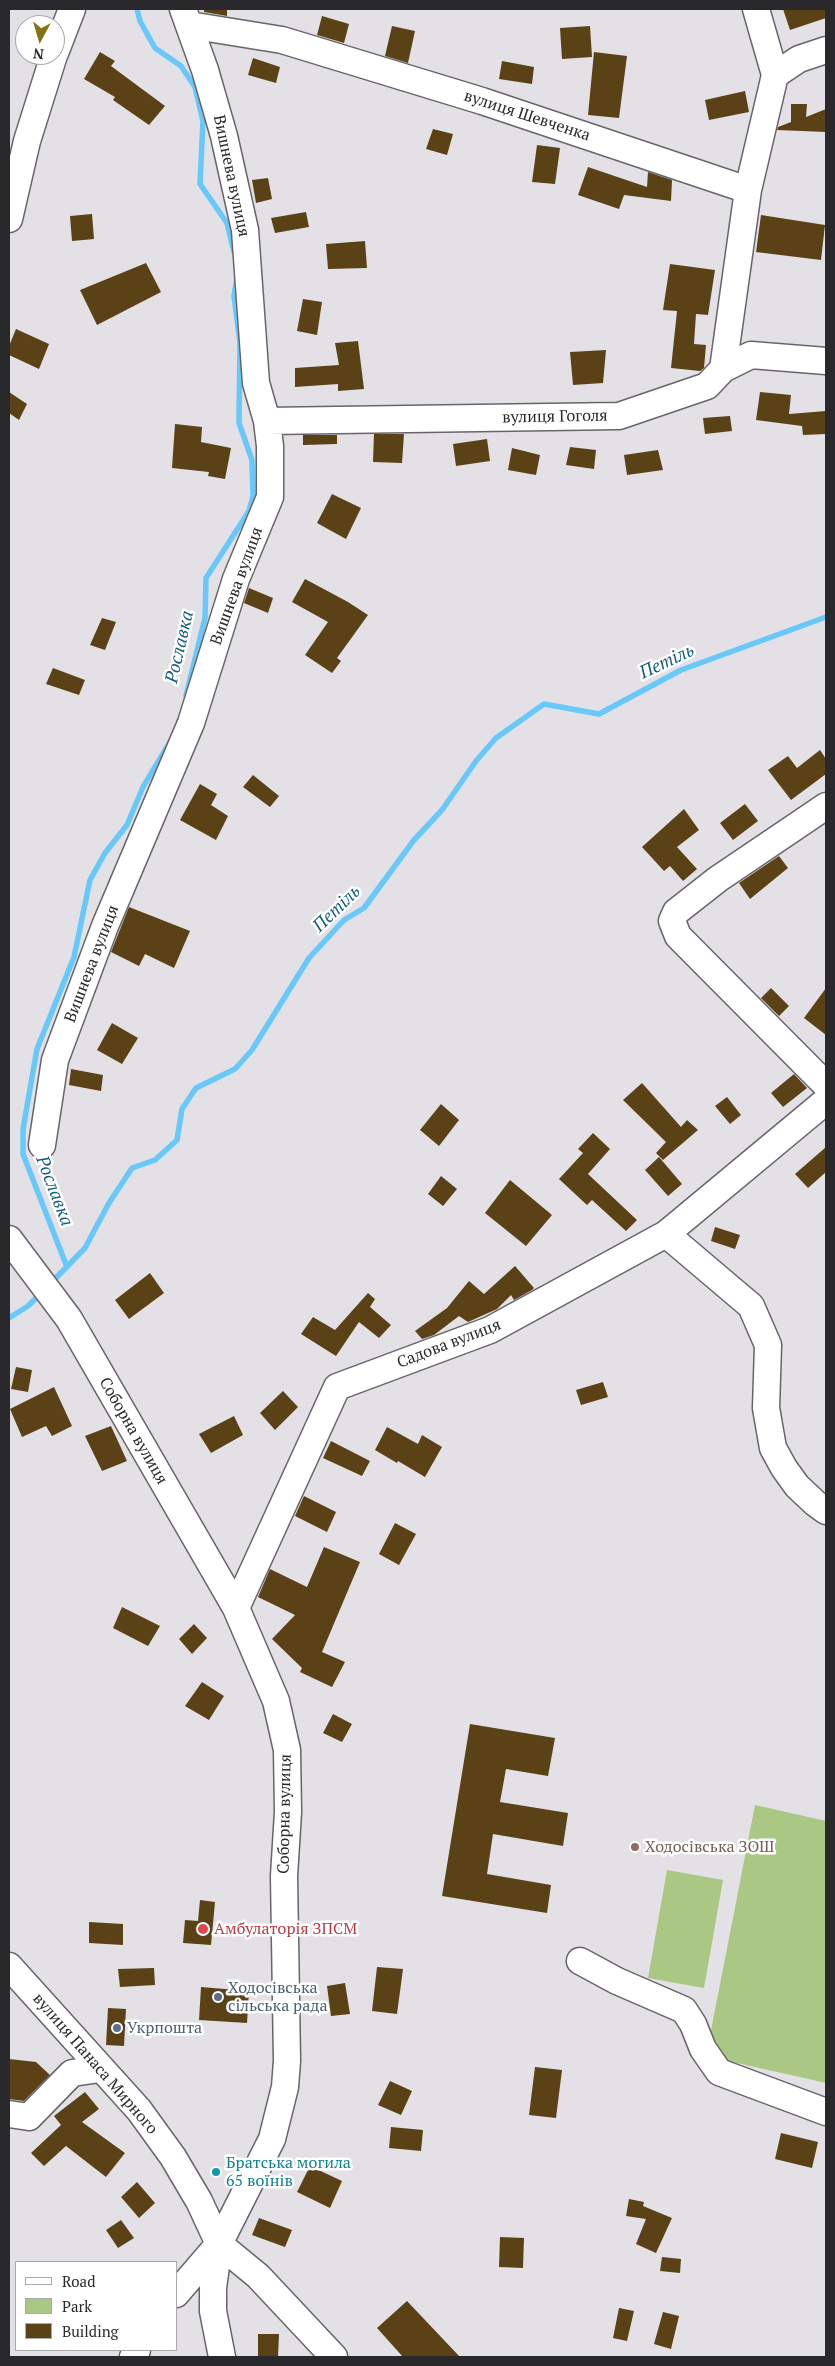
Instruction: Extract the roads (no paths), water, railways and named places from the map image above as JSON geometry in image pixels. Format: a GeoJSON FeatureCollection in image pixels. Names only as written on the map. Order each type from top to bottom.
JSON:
{"type":"FeatureCollection","features":[{"type":"Feature","properties":{"kind":"street"},"geometry":{"type":"LineString","coordinates":[[723,369],[748,190],[775,75],[756,9]]}},
{"type":"Feature","properties":{"kind":"street","name":"вулиця Шевченка"},"geometry":{"type":"LineString","coordinates":[[186,17],[282,40],[482,101],[748,190]]}},
{"type":"Feature","properties":{"kind":"street","name":"Вишнева вулиця"},"geometry":{"type":"LineString","coordinates":[[42,1145],[55,1060],[105,926],[191,723],[236,579],[270,497],[267,421],[256,383],[245,230],[224,136],[206,70],[186,17]]}},
{"type":"Feature","properties":{"kind":"street"},"geometry":{"type":"LineString","coordinates":[[775,75],[799,59],[826,50]]}},
{"type":"Feature","properties":{"kind":"street"},"geometry":{"type":"LineString","coordinates":[[9,220],[27,141],[51,65]]}},
{"type":"Feature","properties":{"kind":"street","name":"вулиця Гоголя"},"geometry":{"type":"LineString","coordinates":[[267,421],[619,416],[707,386],[723,369],[751,355],[826,361]]}},
{"type":"Feature","properties":{"kind":"street"},"geometry":{"type":"LineString","coordinates":[[826,806],[718,879],[676,912],[672,921],[678,936],[826,1085]]}},
{"type":"Feature","properties":{"kind":"street","name":"Садова вулиця"},"geometry":{"type":"LineString","coordinates":[[236,1608],[336,1387],[490,1330],[666,1234],[826,1101]]}},
{"type":"Feature","properties":{"kind":"street"},"geometry":{"type":"LineString","coordinates":[[666,1234],[752,1306],[768,1346],[766,1408],[773,1448],[797,1486],[826,1511]]}},
{"type":"Feature","properties":{"kind":"street","name":"Соборна вулиця"},"geometry":{"type":"LineString","coordinates":[[16,1252],[69,1319],[236,1608],[276,1701],[287,1750],[288,1812],[284,1876],[287,2061],[285,2087],[272,2139],[219,2244],[213,2288],[213,2311],[222,2357]]}},
{"type":"Feature","properties":{"kind":"street"},"geometry":{"type":"LineString","coordinates":[[580,1961],[617,1981],[684,2010],[693,2024],[703,2049],[719,2072],[826,2112]]}},
{"type":"Feature","properties":{"kind":"street","name":"вулиця Панаса Мирного"},"geometry":{"type":"LineString","coordinates":[[9,1966],[139,2110],[201,2203],[219,2244]]}},
{"type":"Feature","properties":{"kind":"street"},"geometry":{"type":"LineString","coordinates":[[9,2114],[29,2117],[72,2073],[100,2069]]}},
{"type":"Feature","properties":{"kind":"street"},"geometry":{"type":"LineString","coordinates":[[178,2292],[219,2244],[258,2276],[334,2357]]}},
{"type":"Feature","properties":{"kind":"waterway","name":"Рославка"},"geometry":{"type":"LineString","coordinates":[[137,9],[140,21],[155,48],[181,66],[195,87],[203,121],[200,184],[227,223],[234,252]]}},
{"type":"Feature","properties":{"kind":"waterway","name":"Рославка"},"geometry":{"type":"LineString","coordinates":[[186,696],[205,618],[206,578],[249,511],[253,496],[252,460],[239,423],[240,343],[234,296],[237,278]]}},
{"type":"Feature","properties":{"kind":"waterway","name":"Петіль"},"geometry":{"type":"LineString","coordinates":[[51,1283],[85,1248],[109,1203],[132,1168],[155,1160],[177,1140],[182,1109],[196,1088],[235,1069],[252,1050],[309,958],[344,920],[364,908],[414,840],[442,810],[476,761],[496,738],[544,704],[599,714],[681,670],[826,617]]}},
{"type":"Feature","properties":{"kind":"waterway","name":"Рославка"},"geometry":{"type":"LineString","coordinates":[[67,1267],[23,1154],[23,1129],[37,1049],[74,957],[90,880],[105,853],[127,825],[143,787],[170,742]]}},
{"type":"Feature","properties":{"kind":"waterway","name":"Петіль"},"geometry":{"type":"LineString","coordinates":[[9,1318],[28,1306],[41,1293]]}},
{"type":"Feature","properties":{"kind":"place","name":"Ходосівська ЗОШ"},"geometry":{"type":"Point","coordinates":[635,1847]}},
{"type":"Feature","properties":{"kind":"place","name":"Амбулаторія ЗПСМ"},"geometry":{"type":"Point","coordinates":[203,1929]}},
{"type":"Feature","properties":{"kind":"place","name":"Ходосівська сільська рада"},"geometry":{"type":"Point","coordinates":[218,1997]}},
{"type":"Feature","properties":{"kind":"place","name":"Укрпошта"},"geometry":{"type":"Point","coordinates":[117,2028]}},
{"type":"Feature","properties":{"kind":"place","name":"Братська могила 65 воїнів"},"geometry":{"type":"Point","coordinates":[216,2172]}}]}
